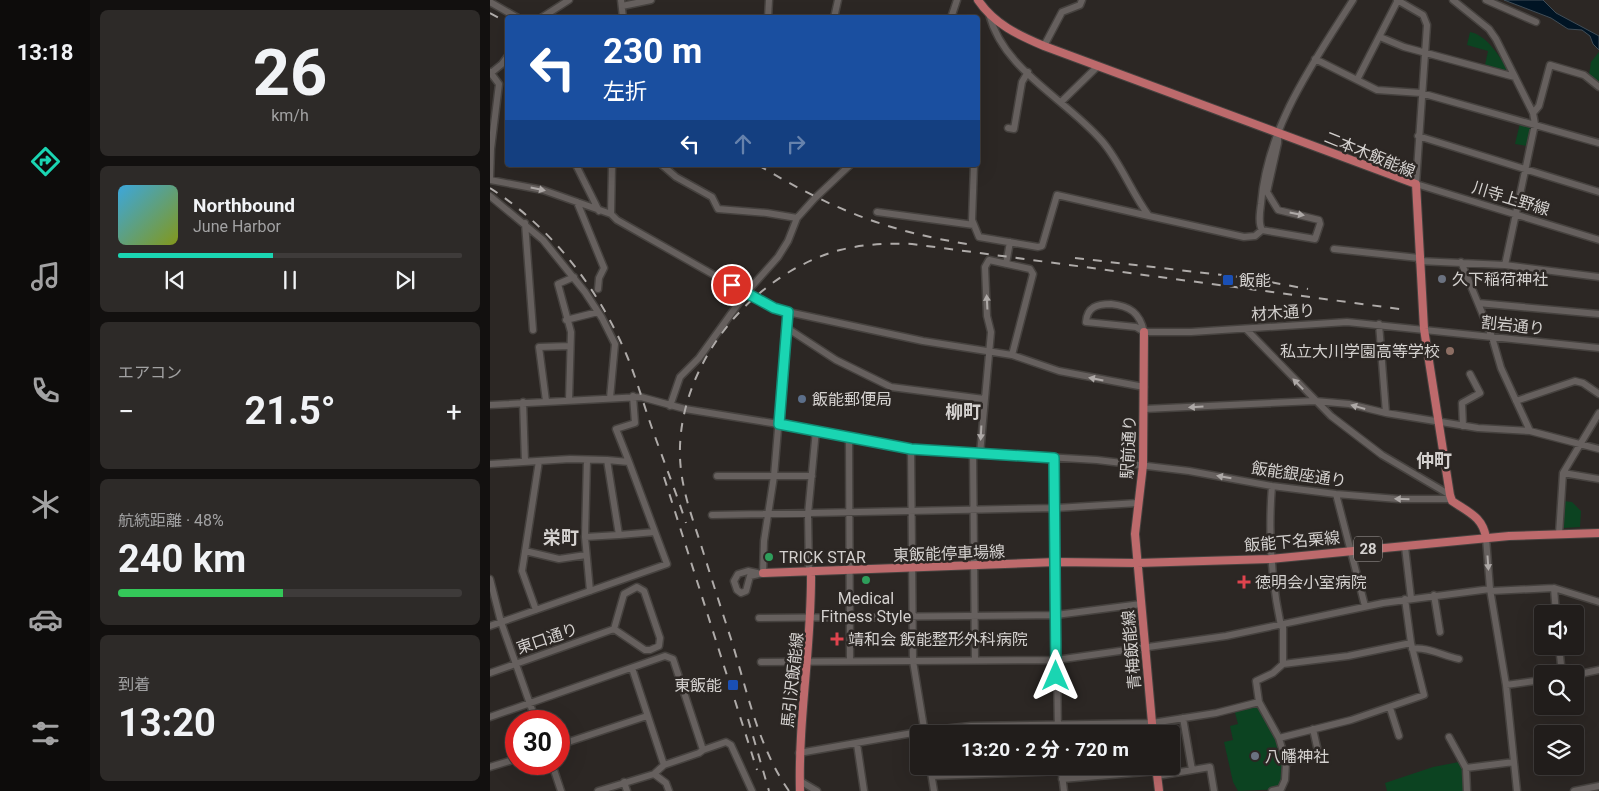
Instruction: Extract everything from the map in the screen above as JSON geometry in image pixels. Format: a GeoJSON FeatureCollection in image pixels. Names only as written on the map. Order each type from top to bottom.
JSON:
{"type":"FeatureCollection","features":[{"type":"Feature","properties":{"kind":"main road","name":"二本木飯能線"},"geometry":{"type":"LineString","coordinates":[[978,0],[989,14],[1006,28],[1044,46],[1416,184],[1424,329],[1451,497]]}},
{"type":"Feature","properties":{"kind":"main road","name":"駅前通り"},"geometry":{"type":"LineString","coordinates":[[1137,563],[1135,534],[1143,465],[1144,332]]}},
{"type":"Feature","properties":{"kind":"main road"},"geometry":{"type":"LineString","coordinates":[[1451,497],[1473,514],[1482,525],[1486,538]]}},
{"type":"Feature","properties":{"kind":"main road","name":"飯能下名栗線"},"geometry":{"type":"LineString","coordinates":[[1137,563],[1270,559],[1486,538],[1599,533]]}},
{"type":"Feature","properties":{"kind":"main road","name":"東飯能停車場線"},"geometry":{"type":"LineString","coordinates":[[760,573],[974,567],[1056,562],[1137,563]]}},
{"type":"Feature","properties":{"kind":"main road","name":"青梅飯能線"},"geometry":{"type":"LineString","coordinates":[[1137,563],[1152,723]]}},
{"type":"Feature","properties":{"kind":"main road","name":"馬引沢飯能線"},"geometry":{"type":"LineString","coordinates":[[800,791],[799,753],[812,617],[810,571]]}},
{"type":"Feature","properties":{"kind":"main road"},"geometry":{"type":"LineString","coordinates":[[1157,775],[1159,791]]}},
{"type":"Feature","properties":{"kind":"street"},"geometry":{"type":"LineString","coordinates":[[545,15],[560,2],[569,0]]}},
{"type":"Feature","properties":{"kind":"street"},"geometry":{"type":"LineString","coordinates":[[621,3],[651,0]]}},
{"type":"Feature","properties":{"kind":"street"},"geometry":{"type":"LineString","coordinates":[[768,15],[769,0]]}},
{"type":"Feature","properties":{"kind":"street"},"geometry":{"type":"LineString","coordinates":[[835,15],[838,0]]}},
{"type":"Feature","properties":{"kind":"street"},"geometry":{"type":"LineString","coordinates":[[952,15],[957,0]]}},
{"type":"Feature","properties":{"kind":"street"},"geometry":{"type":"LineString","coordinates":[[1044,46],[1062,12],[1080,5],[1082,0]]}},
{"type":"Feature","properties":{"kind":"street"},"geometry":{"type":"LineString","coordinates":[[1262,230],[1260,225],[1261,196],[1273,142],[1294,94],[1353,0]]}},
{"type":"Feature","properties":{"kind":"street"},"geometry":{"type":"LineString","coordinates":[[1357,80],[1398,0],[1423,15],[1426,20],[1425,52],[1416,184]]}},
{"type":"Feature","properties":{"kind":"street"},"geometry":{"type":"LineString","coordinates":[[1453,0],[1489,30],[1533,112],[1535,124],[1505,266]]}},
{"type":"Feature","properties":{"kind":"street"},"geometry":{"type":"LineString","coordinates":[[1486,0],[1536,22]]}},
{"type":"Feature","properties":{"kind":"street"},"geometry":{"type":"LineString","coordinates":[[490,2],[513,15]]}},
{"type":"Feature","properties":{"kind":"street"},"geometry":{"type":"LineString","coordinates":[[989,14],[999,40],[1028,72],[1101,140],[1149,216]]}},
{"type":"Feature","properties":{"kind":"street"},"geometry":{"type":"LineString","coordinates":[[1380,37],[1404,48],[1515,76]]}},
{"type":"Feature","properties":{"kind":"street"},"geometry":{"type":"LineString","coordinates":[[1315,59],[1377,90],[1421,93],[1599,143]]}},
{"type":"Feature","properties":{"kind":"street"},"geometry":{"type":"LineString","coordinates":[[505,61],[490,72],[499,84],[491,149],[490,179],[543,190],[610,214],[617,220],[774,308],[923,341],[989,350],[1012,355],[1059,371],[1144,387]]}},
{"type":"Feature","properties":{"kind":"street"},"geometry":{"type":"LineString","coordinates":[[1533,112],[1539,106],[1550,65],[1584,75],[1599,86]]}},
{"type":"Feature","properties":{"kind":"street"},"geometry":{"type":"LineString","coordinates":[[1061,102],[1098,66]]}},
{"type":"Feature","properties":{"kind":"street"},"geometry":{"type":"LineString","coordinates":[[1008,128],[1014,129],[1022,82],[1028,72]]}},
{"type":"Feature","properties":{"kind":"street"},"geometry":{"type":"LineString","coordinates":[[1262,230],[1315,239],[1320,224],[1317,218],[1278,210],[1270,200],[1267,186],[1278,143],[1278,133]]}},
{"type":"Feature","properties":{"kind":"street"},"geometry":{"type":"LineString","coordinates":[[1418,136],[1599,192]]}},
{"type":"Feature","properties":{"kind":"street"},"geometry":{"type":"LineString","coordinates":[[577,167],[599,211]]}},
{"type":"Feature","properties":{"kind":"street"},"geometry":{"type":"LineString","coordinates":[[610,214],[612,167]]}},
{"type":"Feature","properties":{"kind":"street"},"geometry":{"type":"LineString","coordinates":[[664,167],[676,177],[712,197],[718,209],[767,213],[797,218]]}},
{"type":"Feature","properties":{"kind":"street"},"geometry":{"type":"LineString","coordinates":[[670,406],[680,377],[699,358],[746,293],[778,258],[788,241],[797,218],[848,167]]}},
{"type":"Feature","properties":{"kind":"street"},"geometry":{"type":"LineString","coordinates":[[974,167],[974,225],[979,237],[1038,247],[1042,246],[1057,195],[1244,237],[1255,236],[1262,230]]}},
{"type":"Feature","properties":{"kind":"street","name":"川寺上野線"},"geometry":{"type":"LineString","coordinates":[[1416,184],[1599,240]]}},
{"type":"Feature","properties":{"kind":"street"},"geometry":{"type":"LineString","coordinates":[[490,196],[525,223],[543,240],[574,277],[598,312],[615,344],[610,398]]}},
{"type":"Feature","properties":{"kind":"street"},"geometry":{"type":"LineString","coordinates":[[577,202],[604,268],[599,278],[598,289]]}},
{"type":"Feature","properties":{"kind":"street"},"geometry":{"type":"LineString","coordinates":[[877,212],[974,225]]}},
{"type":"Feature","properties":{"kind":"street"},"geometry":{"type":"LineString","coordinates":[[525,223],[533,330]]}},
{"type":"Feature","properties":{"kind":"street"},"geometry":{"type":"LineString","coordinates":[[1006,264],[1010,242]]}},
{"type":"Feature","properties":{"kind":"street"},"geometry":{"type":"LineString","coordinates":[[1334,249],[1419,260],[1505,266],[1599,277]]}},
{"type":"Feature","properties":{"kind":"street"},"geometry":{"type":"LineString","coordinates":[[975,660],[974,508],[977,454],[991,332],[987,316],[985,267],[989,260],[1030,269],[1033,274],[1012,355]]}},
{"type":"Feature","properties":{"kind":"street"},"geometry":{"type":"LineString","coordinates":[[1461,262],[1492,337],[1501,368],[1530,431]]}},
{"type":"Feature","properties":{"kind":"street"},"geometry":{"type":"LineString","coordinates":[[569,400],[571,332],[566,320],[558,284],[574,277]]}},
{"type":"Feature","properties":{"kind":"street"},"geometry":{"type":"LineString","coordinates":[[1478,303],[1599,314],[1599,308]]}},
{"type":"Feature","properties":{"kind":"street","name":"材木通り"},"geometry":{"type":"LineString","coordinates":[[1144,332],[1136,313],[1125,306],[1099,305],[1087,313],[1086,322],[1136,327],[1144,332],[1246,329],[1347,322],[1424,329]]}},
{"type":"Feature","properties":{"kind":"street"},"geometry":{"type":"LineString","coordinates":[[566,320],[598,312]]}},
{"type":"Feature","properties":{"kind":"street"},"geometry":{"type":"LineString","coordinates":[[760,573],[766,514],[774,476],[788,312]]}},
{"type":"Feature","properties":{"kind":"street"},"geometry":{"type":"LineString","coordinates":[[1379,324],[1386,413]]}},
{"type":"Feature","properties":{"kind":"street"},"geometry":{"type":"LineString","coordinates":[[787,328],[836,360],[891,387],[984,399]]}},
{"type":"Feature","properties":{"kind":"street"},"geometry":{"type":"LineString","coordinates":[[1246,329],[1315,402],[1349,431],[1382,455],[1451,497]]}},
{"type":"Feature","properties":{"kind":"street","name":"割岩通り"},"geometry":{"type":"LineString","coordinates":[[1424,329],[1599,348]]}},
{"type":"Feature","properties":{"kind":"street"},"geometry":{"type":"LineString","coordinates":[[546,401],[539,347],[570,346]]}},
{"type":"Feature","properties":{"kind":"street"},"geometry":{"type":"LineString","coordinates":[[1463,426],[1462,403],[1480,393],[1470,374]]}},
{"type":"Feature","properties":{"kind":"street"},"geometry":{"type":"LineString","coordinates":[[1516,401],[1575,381],[1583,382],[1599,394]]}},
{"type":"Feature","properties":{"kind":"street"},"geometry":{"type":"LineString","coordinates":[[490,405],[633,396],[634,423],[616,429],[666,564],[490,626]]}},
{"type":"Feature","properties":{"kind":"street","name":"飯能銀座通り"},"geometry":{"type":"LineString","coordinates":[[633,396],[670,406],[816,430],[911,449],[1143,465],[1272,486],[1336,494],[1398,499],[1451,497]]}},
{"type":"Feature","properties":{"kind":"street"},"geometry":{"type":"LineString","coordinates":[[523,402],[525,462]]}},
{"type":"Feature","properties":{"kind":"street"},"geometry":{"type":"LineString","coordinates":[[1144,409],[1315,402],[1349,404],[1386,413],[1463,426],[1530,431],[1599,449]]}},
{"type":"Feature","properties":{"kind":"street"},"geometry":{"type":"LineString","coordinates":[[1559,534],[1563,473],[1599,413]]}},
{"type":"Feature","properties":{"kind":"street"},"geometry":{"type":"LineString","coordinates":[[810,571],[808,514],[816,430]]}},
{"type":"Feature","properties":{"kind":"street"},"geometry":{"type":"LineString","coordinates":[[849,438],[851,512],[850,661]]}},
{"type":"Feature","properties":{"kind":"street"},"geometry":{"type":"LineString","coordinates":[[911,449],[913,661],[924,725]]}},
{"type":"Feature","properties":{"kind":"street"},"geometry":{"type":"LineString","coordinates":[[1054,458],[1057,725]]}},
{"type":"Feature","properties":{"kind":"street"},"geometry":{"type":"LineString","coordinates":[[490,464],[587,460],[629,462]]}},
{"type":"Feature","properties":{"kind":"street"},"geometry":{"type":"LineString","coordinates":[[587,460],[584,537],[590,591]]}},
{"type":"Feature","properties":{"kind":"street"},"geometry":{"type":"LineString","coordinates":[[607,460],[619,535]]}},
{"type":"Feature","properties":{"kind":"street"},"geometry":{"type":"LineString","coordinates":[[536,610],[522,572],[539,461]]}},
{"type":"Feature","properties":{"kind":"street"},"geometry":{"type":"LineString","coordinates":[[1563,473],[1599,480]]}},
{"type":"Feature","properties":{"kind":"street"},"geometry":{"type":"LineString","coordinates":[[717,476],[812,476]]}},
{"type":"Feature","properties":{"kind":"street"},"geometry":{"type":"LineString","coordinates":[[1272,486],[1269,522],[1270,559],[1282,626],[1283,664]]}},
{"type":"Feature","properties":{"kind":"street"},"geometry":{"type":"LineString","coordinates":[[1336,494],[1365,606]]}},
{"type":"Feature","properties":{"kind":"street"},"geometry":{"type":"LineString","coordinates":[[712,515],[808,514],[974,508],[1056,508],[1138,503]]}},
{"type":"Feature","properties":{"kind":"street"},"geometry":{"type":"LineString","coordinates":[[584,537],[655,532]]}},
{"type":"Feature","properties":{"kind":"street"},"geometry":{"type":"LineString","coordinates":[[1486,538],[1490,590],[1506,685],[1517,791]]}},
{"type":"Feature","properties":{"kind":"street"},"geometry":{"type":"LineString","coordinates":[[1280,738],[1390,708],[1424,695],[1412,646],[1405,547]]}},
{"type":"Feature","properties":{"kind":"street"},"geometry":{"type":"LineString","coordinates":[[525,551],[559,559],[586,555]]}},
{"type":"Feature","properties":{"kind":"street"},"geometry":{"type":"LineString","coordinates":[[490,580],[501,622],[532,710]]}},
{"type":"Feature","properties":{"kind":"street"},"geometry":{"type":"LineString","coordinates":[[622,580],[627,590]]}},
{"type":"Feature","properties":{"kind":"street"},"geometry":{"type":"LineString","coordinates":[[659,646],[645,650],[614,629],[622,599],[627,590],[637,587],[643,589],[660,638],[659,646],[665,656],[673,659],[703,750]]}},
{"type":"Feature","properties":{"kind":"street"},"geometry":{"type":"LineString","coordinates":[[1554,588],[1555,605]]}},
{"type":"Feature","properties":{"kind":"street"},"geometry":{"type":"LineString","coordinates":[[761,662],[1056,660],[1226,636],[1282,626],[1365,606],[1408,599],[1490,590],[1554,588],[1599,602]]}},
{"type":"Feature","properties":{"kind":"street"},"geometry":{"type":"LineString","coordinates":[[1434,595],[1440,632]]}},
{"type":"Feature","properties":{"kind":"street"},"geometry":{"type":"LineString","coordinates":[[759,618],[1056,615],[1141,604]]}},
{"type":"Feature","properties":{"kind":"street","name":"東口通り"},"geometry":{"type":"LineString","coordinates":[[490,673],[614,629]]}},
{"type":"Feature","properties":{"kind":"street"},"geometry":{"type":"LineString","coordinates":[[1272,791],[1281,790],[1285,780],[1286,762],[1280,738],[1259,702],[1256,681],[1273,673],[1283,664],[1412,646],[1422,646],[1438,654],[1459,659]]}},
{"type":"Feature","properties":{"kind":"street"},"geometry":{"type":"LineString","coordinates":[[490,717],[665,656]]}},
{"type":"Feature","properties":{"kind":"street"},"geometry":{"type":"LineString","coordinates":[[632,668],[664,765]]}},
{"type":"Feature","properties":{"kind":"street"},"geometry":{"type":"LineString","coordinates":[[1584,673],[1599,670]]}},
{"type":"Feature","properties":{"kind":"street"},"geometry":{"type":"LineString","coordinates":[[1506,685],[1534,681]]}},
{"type":"Feature","properties":{"kind":"street"},"geometry":{"type":"LineString","coordinates":[[1089,725],[1152,723],[1259,702]]}},
{"type":"Feature","properties":{"kind":"street"},"geometry":{"type":"LineString","coordinates":[[1390,708],[1400,736]]}},
{"type":"Feature","properties":{"kind":"street"},"geometry":{"type":"LineString","coordinates":[[570,741],[647,716]]}},
{"type":"Feature","properties":{"kind":"street"},"geometry":{"type":"LineString","coordinates":[[1182,718],[1192,770]]}},
{"type":"Feature","properties":{"kind":"street"},"geometry":{"type":"LineString","coordinates":[[1286,762],[1319,756],[1313,729]]}},
{"type":"Feature","properties":{"kind":"street"},"geometry":{"type":"LineString","coordinates":[[799,753],[910,735]]}},
{"type":"Feature","properties":{"kind":"street"},"geometry":{"type":"LineString","coordinates":[[1449,737],[1466,768],[1467,791]]}},
{"type":"Feature","properties":{"kind":"street"},"geometry":{"type":"LineString","coordinates":[[598,791],[654,774],[664,765],[726,742],[731,745],[752,791]]}},
{"type":"Feature","properties":{"kind":"street"},"geometry":{"type":"LineString","coordinates":[[857,744],[864,791]]}},
{"type":"Feature","properties":{"kind":"street"},"geometry":{"type":"LineString","coordinates":[[490,767],[505,762]]}},
{"type":"Feature","properties":{"kind":"street"},"geometry":{"type":"LineString","coordinates":[[1466,768],[1514,762]]}},
{"type":"Feature","properties":{"kind":"street"},"geometry":{"type":"LineString","coordinates":[[1180,770],[1210,767],[1214,791]]}},
{"type":"Feature","properties":{"kind":"street"},"geometry":{"type":"LineString","coordinates":[[654,774],[666,783],[670,791]]}},
{"type":"Feature","properties":{"kind":"street"},"geometry":{"type":"LineString","coordinates":[[556,775],[562,791]]}},
{"type":"Feature","properties":{"kind":"street"},"geometry":{"type":"LineString","coordinates":[[934,791],[932,776],[950,775]]}},
{"type":"Feature","properties":{"kind":"street"},"geometry":{"type":"LineString","coordinates":[[1062,775],[1064,791]]}},
{"type":"Feature","properties":{"kind":"street"},"geometry":{"type":"LineString","coordinates":[[1062,779],[1110,775]]}},
{"type":"Feature","properties":{"kind":"street"},"geometry":{"type":"LineString","coordinates":[[800,781],[817,791]]}},
{"type":"Feature","properties":{"kind":"street"},"geometry":{"type":"LineString","coordinates":[[624,782],[627,791]]}},
{"type":"Feature","properties":{"kind":"street"},"geometry":{"type":"LineString","coordinates":[[1574,791],[1599,786]]}},
{"type":"Feature","properties":{"kind":"green space"},"geometry":{"type":"Polygon","coordinates":[[[1470,32],[1481,37],[1491,46],[1507,68],[1505,73],[1485,65],[1488,51],[1467,45],[1470,32]]]}},
{"type":"Feature","properties":{"kind":"green space"},"geometry":{"type":"Polygon","coordinates":[[[1599,52],[1599,83],[1589,75],[1591,62],[1599,52]]]}},
{"type":"Feature","properties":{"kind":"green space"},"geometry":{"type":"Polygon","coordinates":[[[1520,123],[1531,125],[1527,146],[1515,144],[1520,123]]]}},
{"type":"Feature","properties":{"kind":"green space"},"geometry":{"type":"Polygon","coordinates":[[[1563,501],[1572,502],[1581,511],[1580,527],[1563,528],[1563,501]]]}},
{"type":"Feature","properties":{"kind":"green space","name":"八幡神社"},"geometry":{"type":"Polygon","coordinates":[[[1259,702],[1270,718],[1286,762],[1281,789],[1238,791],[1233,782],[1224,742],[1233,740],[1230,726],[1238,724],[1234,709],[1259,702]]]}},
{"type":"Feature","properties":{"kind":"green space"},"geometry":{"type":"Polygon","coordinates":[[[1459,762],[1465,771],[1466,791],[1387,791],[1385,783],[1433,767],[1459,762]]]}},
{"type":"Feature","properties":{"kind":"water"},"geometry":{"type":"Polygon","coordinates":[[[1504,0],[1543,0],[1556,13],[1599,36],[1599,50],[1593,44],[1590,36],[1582,30],[1568,29],[1551,18],[1504,0]]]}},
{"type":"Feature","properties":{"kind":"railway"},"geometry":{"type":"LineString","coordinates":[[490,13],[505,21]]}},
{"type":"Feature","properties":{"kind":"railway"},"geometry":{"type":"LineString","coordinates":[[761,167],[785,181],[861,217],[914,233],[974,245]]}},
{"type":"Feature","properties":{"kind":"railway"},"geometry":{"type":"LineString","coordinates":[[490,188],[533,221],[553,241],[571,261],[602,307],[616,331],[631,365],[686,523]]}},
{"type":"Feature","properties":{"kind":"railway"},"geometry":{"type":"LineString","coordinates":[[789,791],[769,756],[754,718],[688,502],[682,480],[680,457],[682,423],[691,389],[706,357],[726,328],[750,302],[777,280],[808,262],[840,250],[876,244],[912,244],[1407,310]]}},
{"type":"Feature","properties":{"kind":"railway"},"geometry":{"type":"LineString","coordinates":[[1075,258],[1248,278],[1308,289]]}},
{"type":"Feature","properties":{"kind":"railway"},"geometry":{"type":"LineString","coordinates":[[664,477],[757,770]]}},
{"type":"Feature","properties":{"kind":"railway"},"geometry":{"type":"LineString","coordinates":[[748,719],[769,791]]}},
{"type":"Feature","properties":{"kind":"place","name":"久下稲荷神社"},"geometry":{"type":"Point","coordinates":[1442,279]}},
{"type":"Feature","properties":{"kind":"place","name":"飯能"},"geometry":{"type":"Point","coordinates":[1228,280]}},
{"type":"Feature","properties":{"kind":"place","name":"私立大川学園高等学校"},"geometry":{"type":"Point","coordinates":[1450,351]}},
{"type":"Feature","properties":{"kind":"place","name":"飯能郵便局"},"geometry":{"type":"Point","coordinates":[802,399]}},
{"type":"Feature","properties":{"kind":"place","name":"TRICK STAR"},"geometry":{"type":"Point","coordinates":[769,557]}},
{"type":"Feature","properties":{"kind":"place","name":"Medical Fitness Style"},"geometry":{"type":"Point","coordinates":[866,580]}},
{"type":"Feature","properties":{"kind":"place","name":"徳明会小室病院"},"geometry":{"type":"Point","coordinates":[1244,582]}},
{"type":"Feature","properties":{"kind":"place","name":"靖和会 飯能整形外科病院"},"geometry":{"type":"Point","coordinates":[837,639]}},
{"type":"Feature","properties":{"kind":"place","name":"東飯能"},"geometry":{"type":"Point","coordinates":[733,685]}},
{"type":"Feature","properties":{"kind":"place","name":"八幡神社"},"geometry":{"type":"Point","coordinates":[1255,756]}},
{"type":"Feature","properties":{"kind":"district","name":"柳町"},"geometry":{"type":"Point","coordinates":[963,412]}},
{"type":"Feature","properties":{"kind":"district","name":"仲町"},"geometry":{"type":"Point","coordinates":[1434,461]}},
{"type":"Feature","properties":{"kind":"district","name":"栄町"},"geometry":{"type":"Point","coordinates":[561,538]}},
{"type":"Feature","properties":{"kind":"route"},"geometry":{"type":"LineString","coordinates":[[732,285],[774,308],[788,312],[779,424],[911,449],[1054,458],[1056,508],[1056,676]]}}]}
